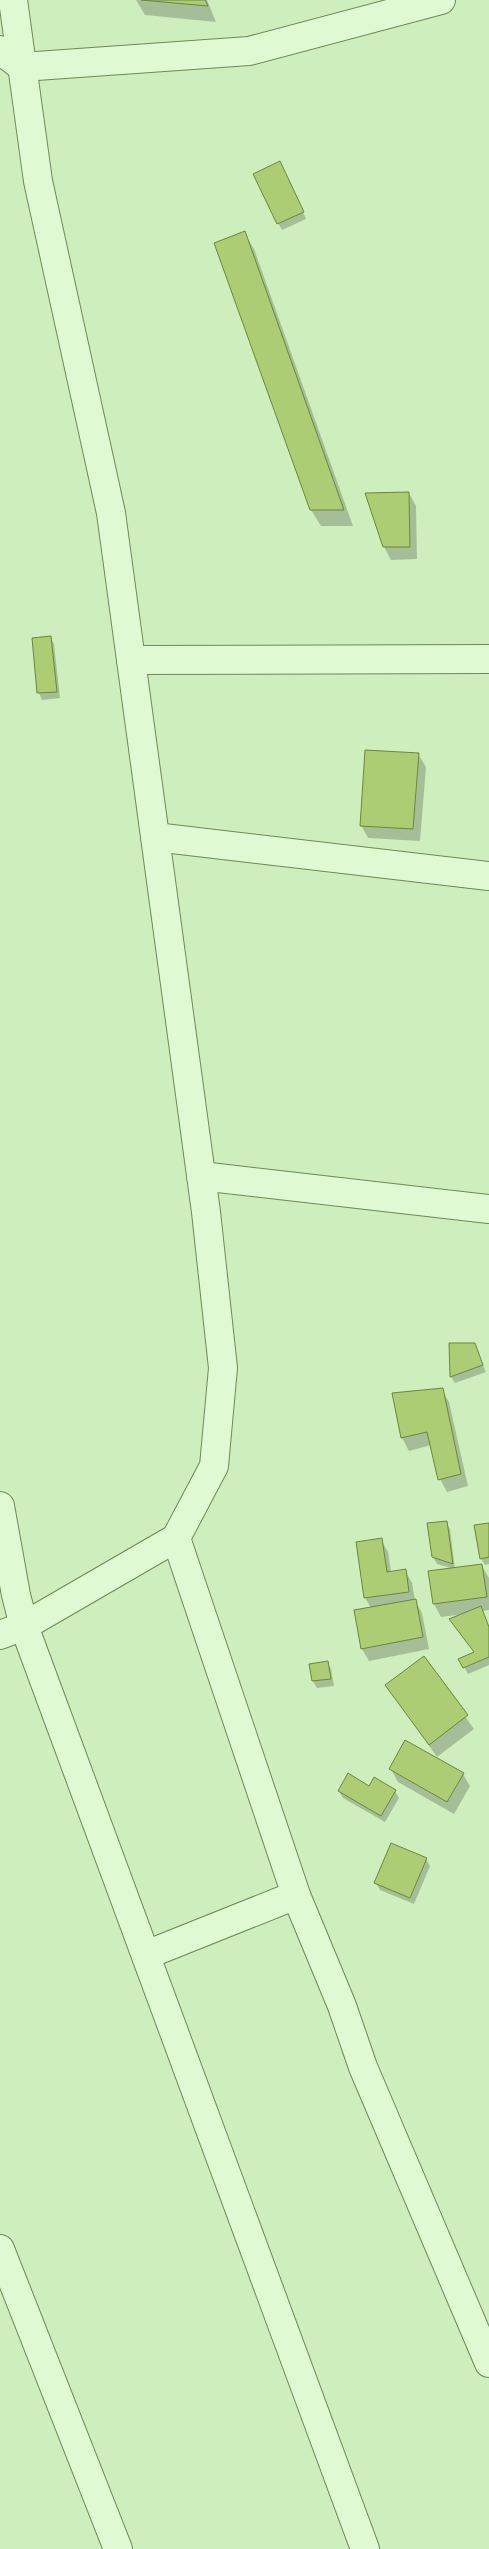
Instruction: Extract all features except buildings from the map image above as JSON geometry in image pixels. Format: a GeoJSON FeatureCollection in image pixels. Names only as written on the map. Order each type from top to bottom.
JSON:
{"type":"FeatureCollection","features":[{"type":"Feature","properties":{"kind":"street"},"geometry":{"type":"LineString","coordinates":[[12,1631],[176,1538],[214,1466],[223,1368],[201,1176],[111,513],[38,181],[13,0]]}},
{"type":"Feature","properties":{"kind":"street"},"geometry":{"type":"LineString","coordinates":[[0,50],[22,67],[250,51],[441,0]]}},
{"type":"Feature","properties":{"kind":"street"},"geometry":{"type":"LineString","coordinates":[[131,660],[489,659]]}},
{"type":"Feature","properties":{"kind":"street"},"geometry":{"type":"LineString","coordinates":[[154,837],[489,876]]}},
{"type":"Feature","properties":{"kind":"street"},"geometry":{"type":"LineString","coordinates":[[201,1176],[489,1209]]}},
{"type":"Feature","properties":{"kind":"street"},"geometry":{"type":"LineString","coordinates":[[0,1506],[16,1595],[12,1631],[146,1955],[365,2549]]}},
{"type":"Feature","properties":{"kind":"street"},"geometry":{"type":"LineString","coordinates":[[176,1538],[296,1894],[342,2006],[363,2067],[489,2364]]}},
{"type":"Feature","properties":{"kind":"street"},"geometry":{"type":"LineString","coordinates":[[146,1955],[296,1894]]}},
{"type":"Feature","properties":{"kind":"street"},"geometry":{"type":"LineString","coordinates":[[0,2249],[118,2549]]}}]}
